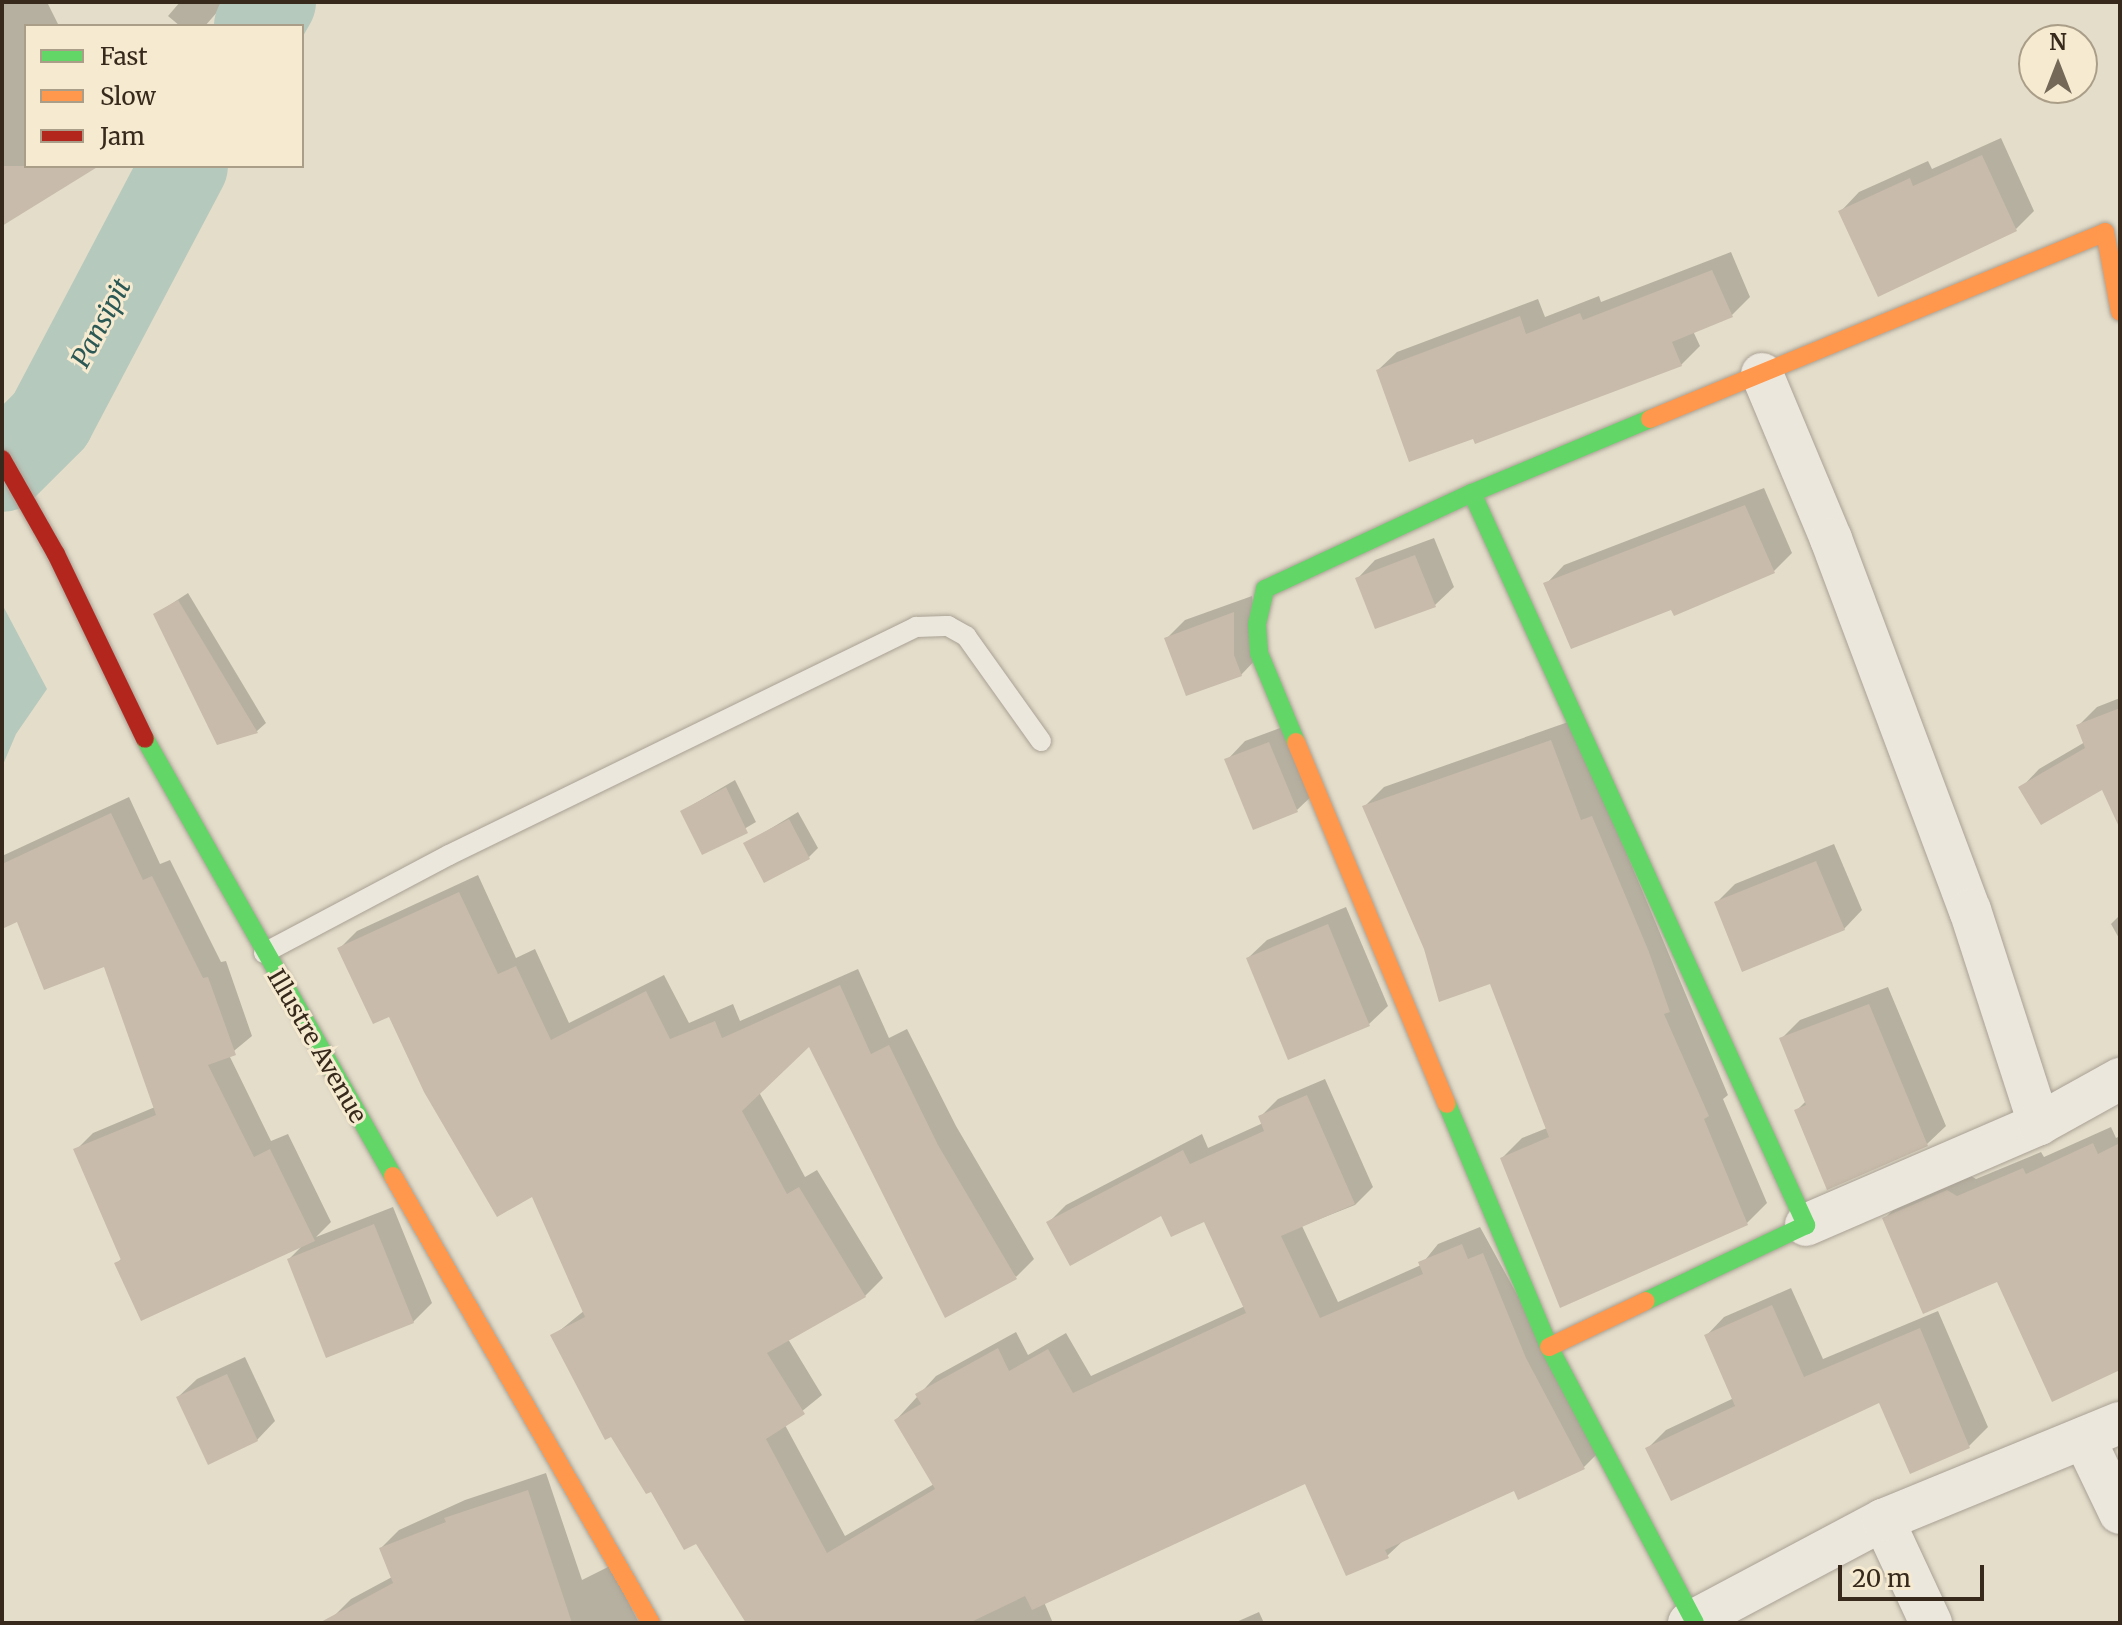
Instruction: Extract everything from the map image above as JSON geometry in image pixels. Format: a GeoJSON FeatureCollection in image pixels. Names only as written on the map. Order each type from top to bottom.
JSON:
{"type":"FeatureCollection","features":[{"type":"Feature","properties":{"kind":"street"},"geometry":{"type":"LineString","coordinates":[[2120,312],[2105,232],[1472,493],[1265,589],[1257,624],[1259,653],[1549,1347],[1693,1622],[1883,1520],[2102,1430],[2120,1513]]}},
{"type":"Feature","properties":{"kind":"street"},"geometry":{"type":"LineString","coordinates":[[1762,374],[1831,539],[1970,910],[2039,1124]]}},
{"type":"Feature","properties":{"kind":"street","name":"Illustre Avenue"},"geometry":{"type":"LineString","coordinates":[[2,459],[56,554],[147,743],[264,953],[651,1623]]}},
{"type":"Feature","properties":{"kind":"street"},"geometry":{"type":"LineString","coordinates":[[1472,493],[1806,1225]]}},
{"type":"Feature","properties":{"kind":"street"},"geometry":{"type":"LineString","coordinates":[[1549,1347],[1806,1225],[2039,1124],[2120,1079]]}},
{"type":"Feature","properties":{"kind":"street"},"geometry":{"type":"LineString","coordinates":[[1883,1520],[1931,1623]]}},
{"type":"Feature","properties":{"kind":"lane"},"geometry":{"type":"LineString","coordinates":[[264,953],[449,855],[916,627],[948,626],[966,636],[1041,741]]}},
{"type":"Feature","properties":{"kind":"shaded area"},"geometry":{"type":"Polygon","coordinates":[[[2,604],[47,689],[16,734],[2,767],[2,604]]]}},
{"type":"Feature","properties":{"kind":"building"},"geometry":{"type":"Polygon","coordinates":[[[1982,155],[2017,231],[1878,297],[1838,211],[1910,178],[1913,186],[1982,155]]]}},
{"type":"Feature","properties":{"kind":"building"},"geometry":{"type":"Polygon","coordinates":[[[2,166],[96,168],[2,226],[2,166]]]}},
{"type":"Feature","properties":{"kind":"building"},"geometry":{"type":"Polygon","coordinates":[[[1712,270],[1733,317],[1672,342],[1682,366],[1475,444],[1473,439],[1409,462],[1376,370],[1520,316],[1526,334],[1580,313],[1583,320],[1712,270]]]}},
{"type":"Feature","properties":{"kind":"building"},"geometry":{"type":"Polygon","coordinates":[[[1745,505],[1775,573],[1674,616],[1671,610],[1571,649],[1543,583],[1745,505]]]}},
{"type":"Feature","properties":{"kind":"building"},"geometry":{"type":"Polygon","coordinates":[[[1415,555],[1436,607],[1375,629],[1355,578],[1415,555]]]}},
{"type":"Feature","properties":{"kind":"building"},"geometry":{"type":"Polygon","coordinates":[[[178,600],[258,733],[217,745],[153,614],[178,600]]]}},
{"type":"Feature","properties":{"kind":"building"},"geometry":{"type":"Polygon","coordinates":[[[1234,612],[1234,655],[1242,676],[1186,696],[1164,638],[1234,612]]]}},
{"type":"Feature","properties":{"kind":"building"},"geometry":{"type":"Polygon","coordinates":[[[2120,708],[2120,829],[2102,790],[2041,825],[2018,787],[2085,748],[2076,725],[2120,708]]]}},
{"type":"Feature","properties":{"kind":"building"},"geometry":{"type":"Polygon","coordinates":[[[1551,740],[1581,820],[1592,816],[1649,952],[1670,1012],[1664,1014],[1709,1116],[1704,1119],[1748,1225],[1560,1308],[1500,1158],[1549,1137],[1490,984],[1439,1002],[1424,949],[1362,806],[1551,740]]]}},
{"type":"Feature","properties":{"kind":"building"},"geometry":{"type":"Polygon","coordinates":[[[1269,742],[1298,812],[1253,830],[1224,759],[1269,742]]]}},
{"type":"Feature","properties":{"kind":"building"},"geometry":{"type":"Polygon","coordinates":[[[726,787],[748,833],[702,855],[680,811],[726,787]]]}},
{"type":"Feature","properties":{"kind":"building"},"geometry":{"type":"Polygon","coordinates":[[[111,813],[143,880],[152,876],[203,978],[208,977],[236,1055],[208,1065],[254,1157],[270,1149],[315,1241],[141,1321],[114,1263],[121,1260],[73,1149],[156,1115],[104,967],[44,990],[17,922],[2,929],[2,864],[111,813]]]}},
{"type":"Feature","properties":{"kind":"building"},"geometry":{"type":"Polygon","coordinates":[[[789,819],[810,859],[764,883],[743,843],[789,819]]]}},
{"type":"Feature","properties":{"kind":"building"},"geometry":{"type":"Polygon","coordinates":[[[1816,861],[1845,930],[1742,972],[1714,902],[1816,861]]]}},
{"type":"Feature","properties":{"kind":"building"},"geometry":{"type":"Polygon","coordinates":[[[459,892],[498,974],[516,966],[551,1040],[646,991],[670,1039],[715,1021],[722,1038],[840,985],[871,1054],[889,1045],[938,1145],[1017,1279],[945,1318],[809,1047],[742,1111],[787,1194],[799,1187],[866,1297],[767,1353],[805,1414],[766,1439],[827,1553],[935,1489],[894,1420],[921,1404],[915,1394],[998,1348],[1009,1371],[1048,1349],[1073,1393],[1246,1313],[1204,1222],[1171,1237],[1161,1216],[1070,1266],[1046,1222],[1183,1150],[1190,1164],[1264,1131],[1258,1116],[1307,1095],[1355,1204],[1281,1236],[1320,1318],[1423,1274],[1418,1262],[1462,1244],[1468,1259],[1483,1253],[1526,1358],[1585,1469],[1518,1500],[1514,1491],[1385,1550],[1389,1558],[1346,1576],[1305,1484],[1032,1610],[1025,1596],[969,1623],[746,1623],[696,1544],[684,1550],[651,1492],[646,1494],[611,1437],[605,1440],[550,1335],[585,1317],[532,1197],[497,1217],[424,1092],[389,1017],[373,1024],[337,948],[459,892]]]}},
{"type":"Feature","properties":{"kind":"building"},"geometry":{"type":"Polygon","coordinates":[[[1328,924],[1370,1026],[1288,1060],[1246,958],[1328,924]]]}},
{"type":"Feature","properties":{"kind":"building"},"geometry":{"type":"Polygon","coordinates":[[[1869,1004],[1928,1146],[1827,1190],[1794,1110],[1806,1105],[1779,1038],[1869,1004]]]}},
{"type":"Feature","properties":{"kind":"building"},"geometry":{"type":"Polygon","coordinates":[[[2093,1143],[2098,1154],[2120,1143],[2120,1370],[2052,1402],[1997,1282],[1923,1314],[1882,1218],[1947,1190],[1957,1196],[2023,1168],[2026,1174],[2093,1143]]]}},
{"type":"Feature","properties":{"kind":"building"},"geometry":{"type":"Polygon","coordinates":[[[374,1224],[414,1323],[326,1358],[287,1259],[374,1224]]]}},
{"type":"Feature","properties":{"kind":"building"},"geometry":{"type":"Polygon","coordinates":[[[1772,1305],[1804,1377],[1920,1328],[1970,1448],[1910,1474],[1879,1403],[1671,1501],[1645,1448],[1735,1406],[1704,1335],[1772,1305]]]}},
{"type":"Feature","properties":{"kind":"building"},"geometry":{"type":"Polygon","coordinates":[[[227,1374],[258,1441],[208,1465],[176,1397],[227,1374]]]}},
{"type":"Feature","properties":{"kind":"building"},"geometry":{"type":"Polygon","coordinates":[[[528,1490],[572,1623],[319,1623],[393,1583],[379,1548],[446,1522],[444,1518],[528,1490]]]}},
{"type":"Feature","properties":{"kind":"waterway","name":"Pansipit"},"geometry":{"type":"LineString","coordinates":[[259,24],[272,2]]}},
{"type":"Feature","properties":{"kind":"waterway","name":"Pansipit"},"geometry":{"type":"LineString","coordinates":[[2,468],[50,420],[183,168]]}},
{"type":"Feature","properties":{"kind":"traffic: fast"},"geometry":{"type":"LineString","coordinates":[[1296,742],[1259,653],[1257,624],[1265,589],[1472,493],[1650,419]]}},
{"type":"Feature","properties":{"kind":"traffic: fast"},"geometry":{"type":"LineString","coordinates":[[1472,493],[1806,1225],[1646,1301]]}},
{"type":"Feature","properties":{"kind":"traffic: fast"},"geometry":{"type":"LineString","coordinates":[[145,739],[393,1176]]}},
{"type":"Feature","properties":{"kind":"traffic: fast"},"geometry":{"type":"LineString","coordinates":[[1447,1104],[1549,1347],[1695,1623]]}},
{"type":"Feature","properties":{"kind":"traffic: slow"},"geometry":{"type":"LineString","coordinates":[[1650,419],[2105,232],[2120,312]]}},
{"type":"Feature","properties":{"kind":"traffic: slow"},"geometry":{"type":"LineString","coordinates":[[1296,742],[1447,1104]]}},
{"type":"Feature","properties":{"kind":"traffic: slow"},"geometry":{"type":"LineString","coordinates":[[393,1176],[651,1623]]}},
{"type":"Feature","properties":{"kind":"traffic: slow"},"geometry":{"type":"LineString","coordinates":[[1549,1347],[1646,1301]]}},
{"type":"Feature","properties":{"kind":"traffic: jam"},"geometry":{"type":"LineString","coordinates":[[2,459],[56,554],[145,739]]}}]}
